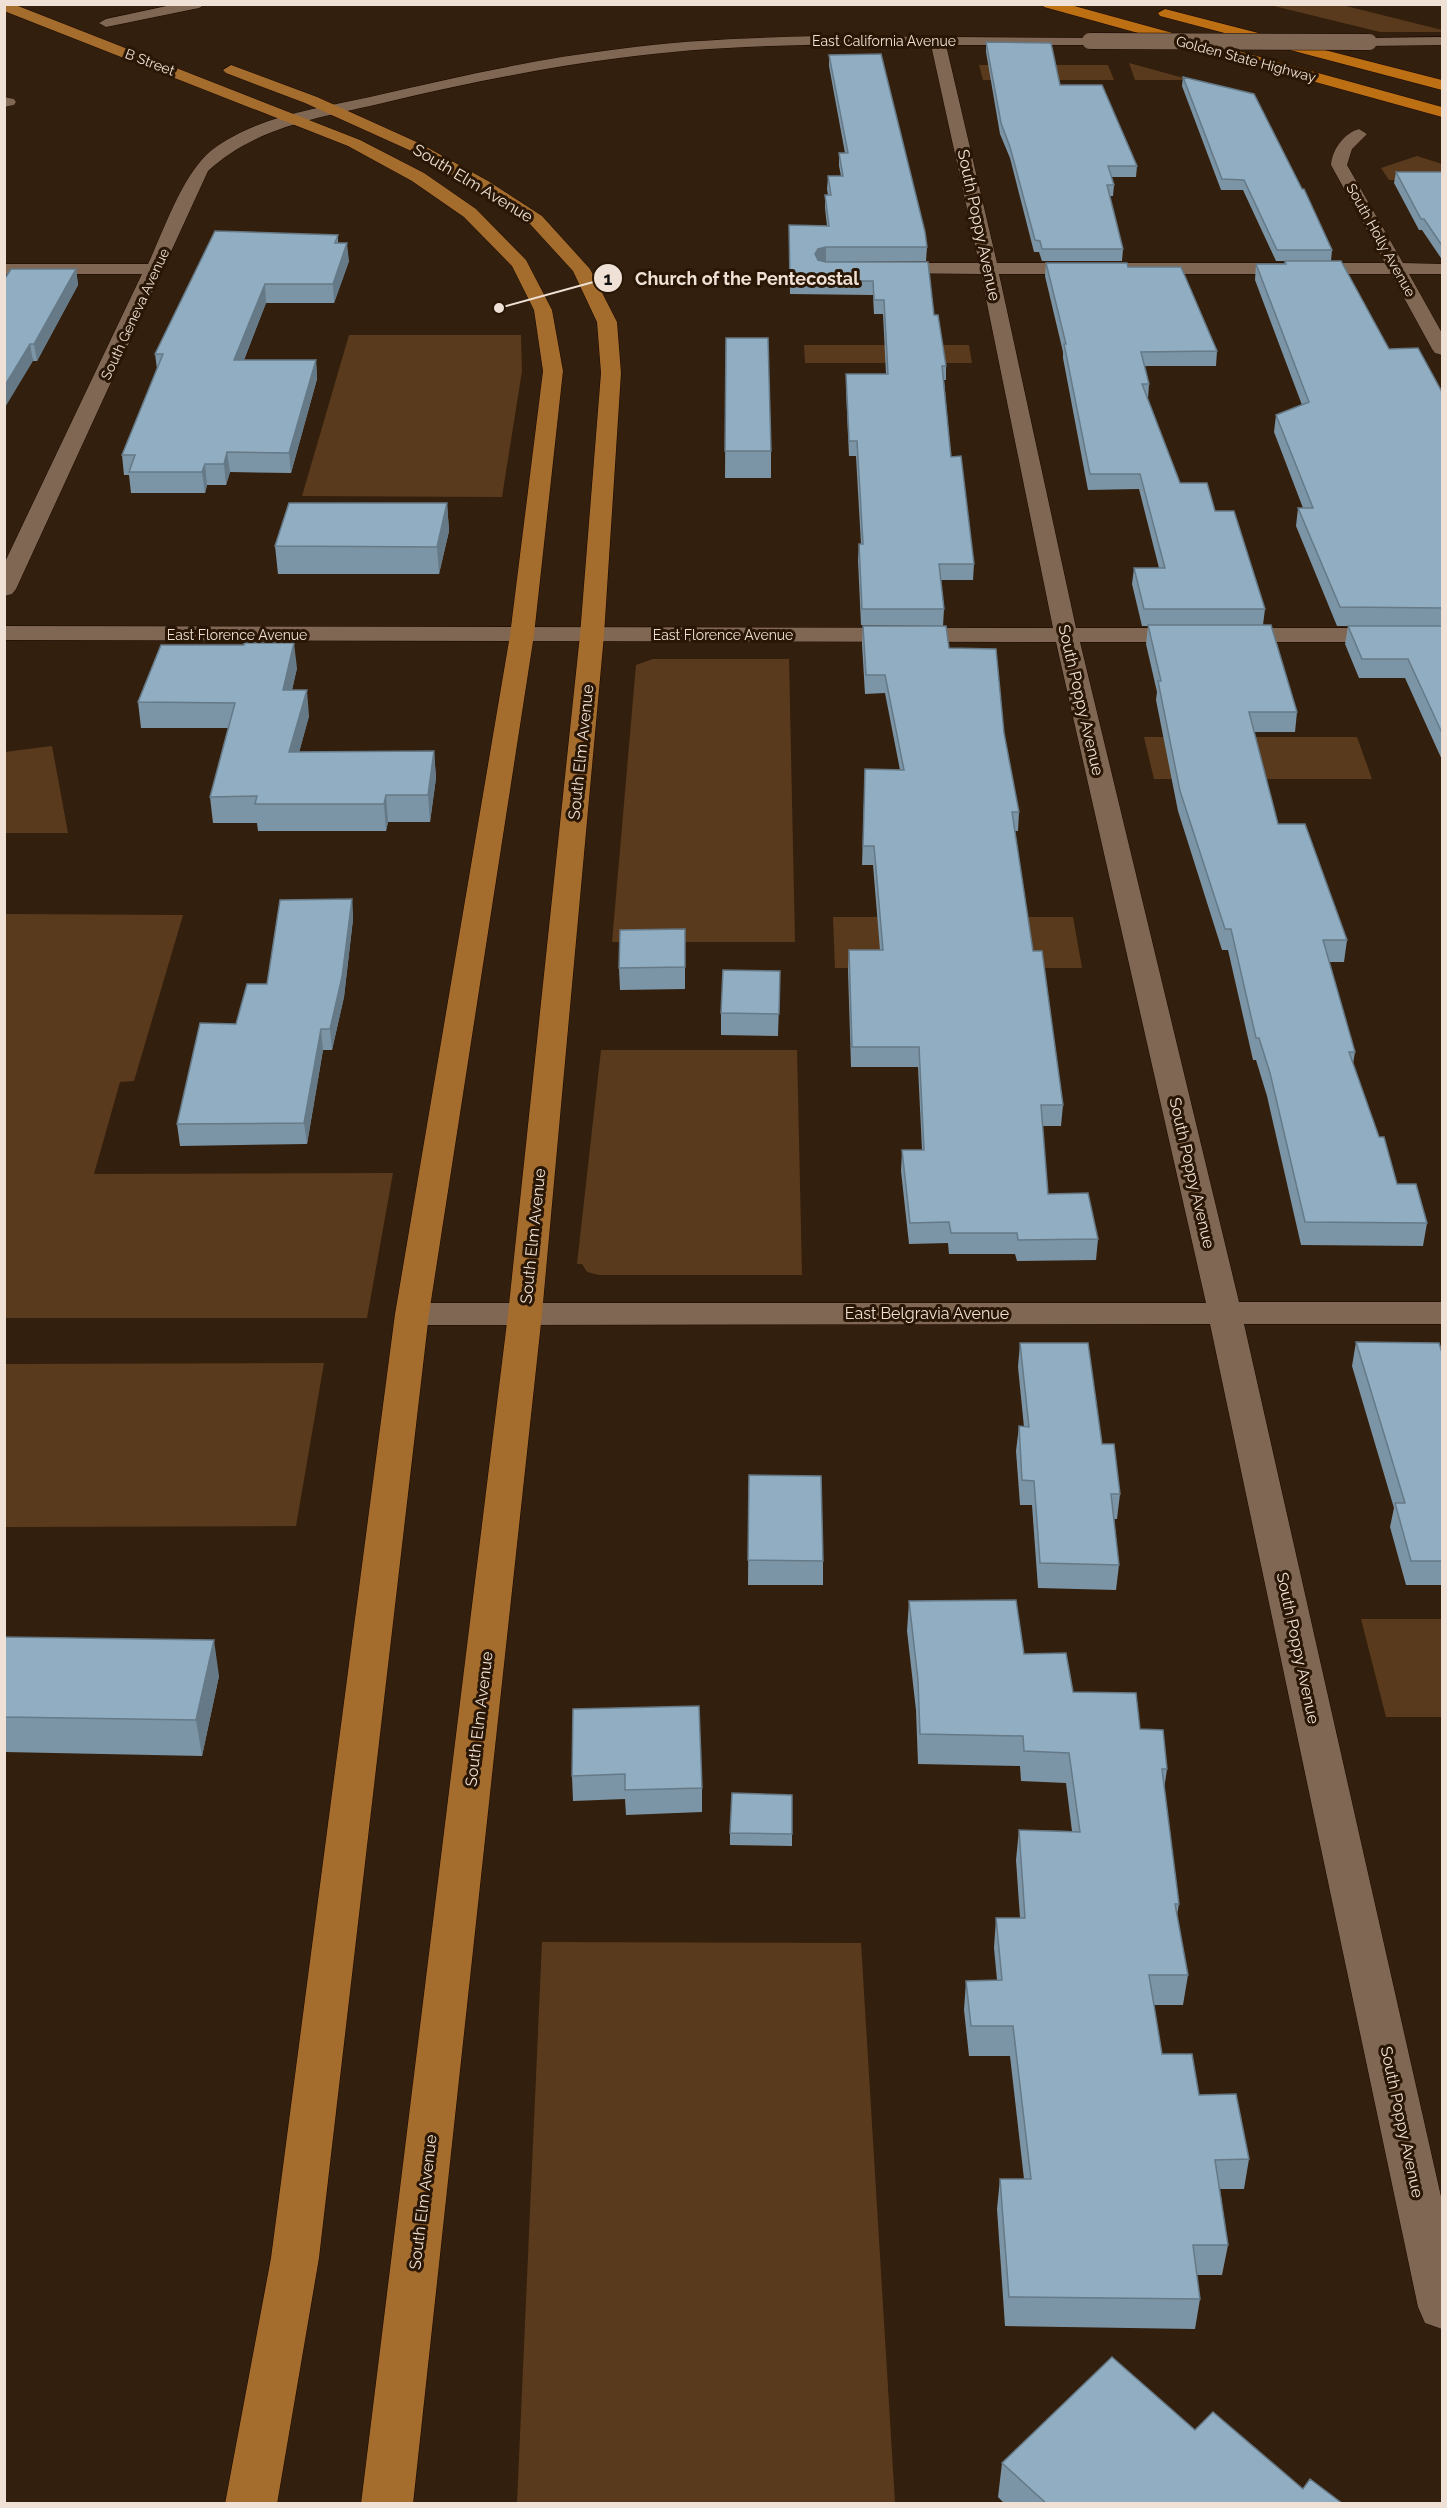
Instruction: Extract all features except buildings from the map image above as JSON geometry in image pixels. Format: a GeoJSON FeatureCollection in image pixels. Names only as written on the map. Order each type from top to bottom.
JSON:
{"type":"FeatureCollection","features":[{"type":"Feature","properties":{"kind":"highway","name":"Golden State Highway"},"geometry":{"type":"LineString","coordinates":[[1051,5],[1440,112]]}},
{"type":"Feature","properties":{"kind":"highway","name":"Golden State Highway"},"geometry":{"type":"LineString","coordinates":[[1155,10],[1443,85]]}},
{"type":"Feature","properties":{"kind":"main road","name":"B Street"},"geometry":{"type":"LineString","coordinates":[[28,4],[68,20],[101,22],[128,32]]}},
{"type":"Feature","properties":{"kind":"main road","name":"B Street"},"geometry":{"type":"LineString","coordinates":[[4,6],[296,119]]}},
{"type":"Feature","properties":{"kind":"main road"},"geometry":{"type":"LineString","coordinates":[[215,63],[311,100],[331,111]]}},
{"type":"Feature","properties":{"kind":"main road","name":"South Elm Avenue"},"geometry":{"type":"LineString","coordinates":[[331,111],[415,147],[482,185],[536,220],[581,269],[607,322],[611,373],[592,635],[525,1314],[387,2504]]}},
{"type":"Feature","properties":{"kind":"main road","name":"South Elm Avenue"},"geometry":{"type":"LineString","coordinates":[[251,2504],[296,2258],[412,1314],[522,635],[553,371],[543,310],[520,264],[467,211],[418,177],[354,143],[296,119]]}},
{"type":"Feature","properties":{"kind":"street"},"geometry":{"type":"LineString","coordinates":[[101,22],[199,4]]}},
{"type":"Feature","properties":{"kind":"street","name":"South Poppy Avenue"},"geometry":{"type":"LineString","coordinates":[[938,41],[989,268],[1066,635],[1225,1313],[1443,2307]]}},
{"type":"Feature","properties":{"kind":"street","name":"East California Avenue"},"geometry":{"type":"LineString","coordinates":[[331,111],[480,76],[606,55],[766,42],[1443,41]]}},
{"type":"Feature","properties":{"kind":"street","name":"South Geneva Avenue"},"geometry":{"type":"LineString","coordinates":[[4,589],[201,170],[213,157],[253,134],[296,119],[331,111]]}},
{"type":"Feature","properties":{"kind":"street","name":"South Holly Avenue"},"geometry":{"type":"LineString","coordinates":[[1359,134],[1342,151],[1339,165],[1443,349]]}},
{"type":"Feature","properties":{"kind":"street"},"geometry":{"type":"LineString","coordinates":[[873,268],[1443,269]]}},
{"type":"Feature","properties":{"kind":"street"},"geometry":{"type":"LineString","coordinates":[[4,269],[155,269]]}},
{"type":"Feature","properties":{"kind":"street","name":"East Florence Avenue"},"geometry":{"type":"LineString","coordinates":[[4,633],[1443,635]]}},
{"type":"Feature","properties":{"kind":"street","name":"East Belgravia Avenue"},"geometry":{"type":"LineString","coordinates":[[412,1314],[1443,1313]]}},
{"type":"Feature","properties":{"kind":"shaded area"},"geometry":{"type":"Polygon","coordinates":[[[1270,5],[1342,5],[1442,30],[1442,32],[1380,32],[1270,5]]]}},
{"type":"Feature","properties":{"kind":"shaded area"},"geometry":{"type":"Polygon","coordinates":[[[1129,63],[1191,80],[1135,80],[1129,63]]]}},
{"type":"Feature","properties":{"kind":"shaded area"},"geometry":{"type":"Polygon","coordinates":[[[979,65],[1108,65],[1114,80],[983,80],[979,65]]]}},
{"type":"Feature","properties":{"kind":"shaded area"},"geometry":{"type":"Polygon","coordinates":[[[1417,156],[1442,164],[1442,180],[1389,180],[1381,168],[1417,156]]]}},
{"type":"Feature","properties":{"kind":"shaded area"},"geometry":{"type":"Polygon","coordinates":[[[349,335],[521,335],[522,371],[502,497],[302,496],[349,335]]]}},
{"type":"Feature","properties":{"kind":"shaded area"},"geometry":{"type":"Polygon","coordinates":[[[804,345],[969,345],[972,363],[805,363],[804,345]]]}},
{"type":"Feature","properties":{"kind":"shaded area"},"geometry":{"type":"Polygon","coordinates":[[[653,659],[789,659],[795,942],[612,942],[636,665],[653,659]]]}},
{"type":"Feature","properties":{"kind":"shaded area"},"geometry":{"type":"Polygon","coordinates":[[[1144,737],[1357,737],[1372,779],[1154,779],[1144,737]]]}},
{"type":"Feature","properties":{"kind":"shaded area"},"geometry":{"type":"Polygon","coordinates":[[[52,746],[68,833],[5,833],[5,752],[52,746]]]}},
{"type":"Feature","properties":{"kind":"shaded area"},"geometry":{"type":"Polygon","coordinates":[[[5,914],[183,915],[134,1081],[120,1082],[94,1174],[393,1173],[367,1318],[5,1318],[5,914]]]}},
{"type":"Feature","properties":{"kind":"shaded area"},"geometry":{"type":"Polygon","coordinates":[[[833,917],[1073,917],[1082,968],[835,968],[833,917]]]}},
{"type":"Feature","properties":{"kind":"shaded area"},"geometry":{"type":"Polygon","coordinates":[[[601,1050],[797,1050],[802,1275],[599,1275],[587,1272],[582,1264],[577,1264],[601,1050]]]}},
{"type":"Feature","properties":{"kind":"shaded area"},"geometry":{"type":"Polygon","coordinates":[[[324,1363],[296,1526],[5,1527],[5,1364],[324,1363]]]}},
{"type":"Feature","properties":{"kind":"shaded area"},"geometry":{"type":"Polygon","coordinates":[[[1361,1619],[1442,1619],[1442,1717],[1386,1717],[1361,1619]]]}},
{"type":"Feature","properties":{"kind":"shaded area"},"geometry":{"type":"Polygon","coordinates":[[[542,1942],[861,1943],[895,2503],[517,2503],[542,1942]]]}},
{"type":"Feature","properties":{"kind":"place","name":"Church of the Pentecostal"},"geometry":{"type":"Point","coordinates":[499,308]}}]}
